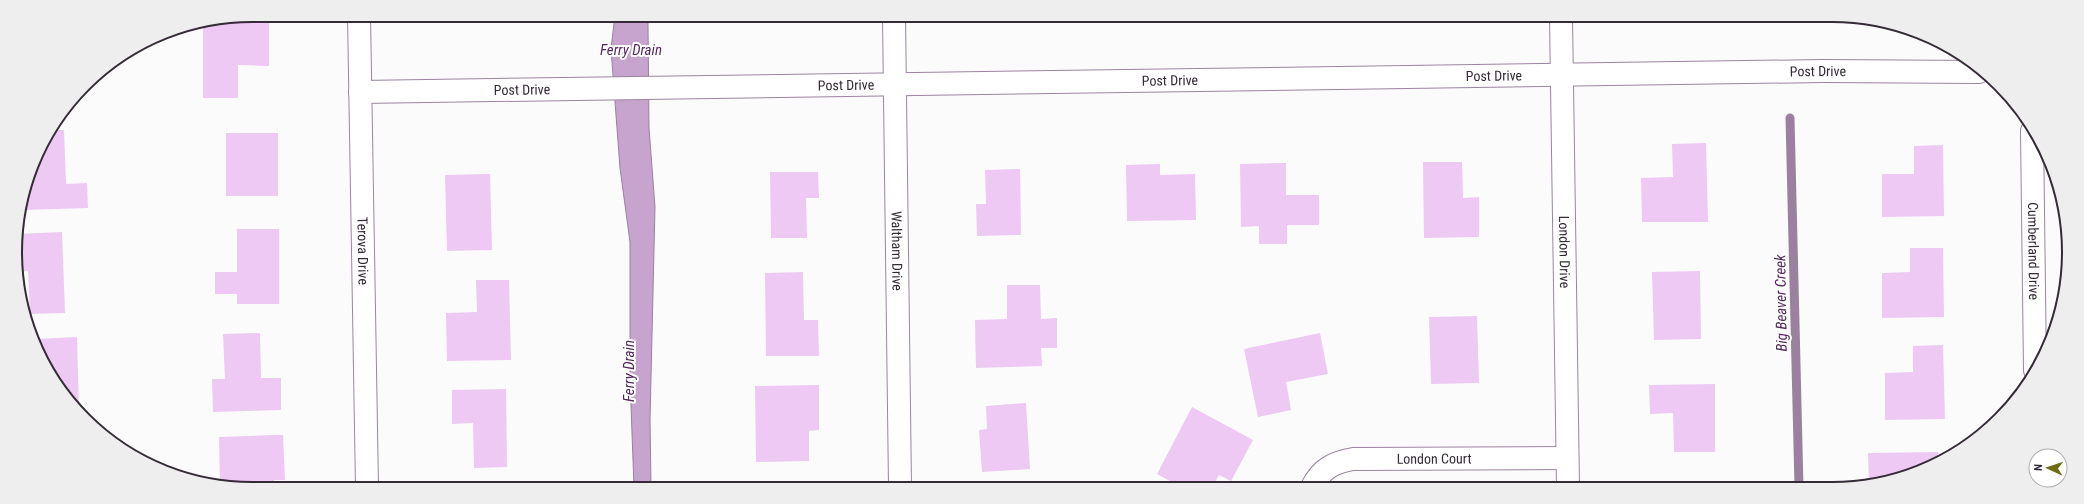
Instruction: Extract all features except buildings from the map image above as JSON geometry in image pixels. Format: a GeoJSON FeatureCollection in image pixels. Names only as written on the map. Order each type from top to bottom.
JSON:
{"type":"FeatureCollection","features":[{"type":"Feature","properties":{"kind":"street","name":"Terova Drive"},"geometry":{"type":"LineString","coordinates":[[359,22],[367,482]]}},
{"type":"Feature","properties":{"kind":"street","name":"Waltham Drive"},"geometry":{"type":"LineString","coordinates":[[894,22],[900,482]]}},
{"type":"Feature","properties":{"kind":"street","name":"London Drive"},"geometry":{"type":"LineString","coordinates":[[1560,22],[1568,482]]}},
{"type":"Feature","properties":{"kind":"street","name":"Post Drive"},"geometry":{"type":"LineString","coordinates":[[360,92],[894,83],[1823,72],[1975,72]]}},
{"type":"Feature","properties":{"kind":"street","name":"Cumberland Drive"},"geometry":{"type":"LineString","coordinates":[[2032,139],[2035,360]]}},
{"type":"Feature","properties":{"kind":"street","name":"London Court"},"geometry":{"type":"LineString","coordinates":[[1315,482],[1319,475],[1334,463],[1353,459],[1567,458]]}},
{"type":"Feature","properties":{"kind":"water","name":"Ferry Drain"},"geometry":{"type":"Polygon","coordinates":[[[614,22],[648,22],[649,128],[655,207],[650,420],[651,482],[634,482],[630,379],[630,242],[620,168],[611,49],[614,22]]]}},
{"type":"Feature","properties":{"kind":"waterway","name":"Big Beaver Creek"},"geometry":{"type":"LineString","coordinates":[[1790,118],[1799,482]]}}]}
